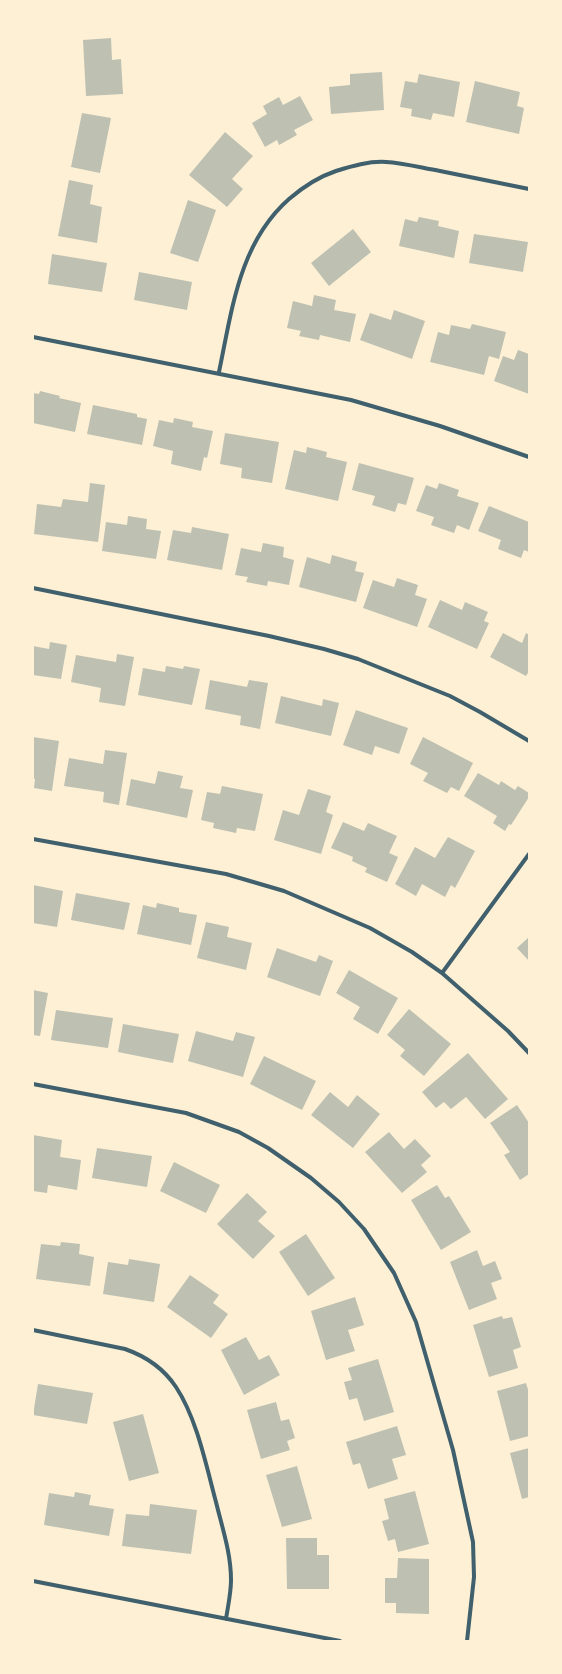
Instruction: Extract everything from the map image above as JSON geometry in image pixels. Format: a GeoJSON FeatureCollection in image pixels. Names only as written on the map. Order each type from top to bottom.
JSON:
{"type":"FeatureCollection","features":[{"type":"Feature","properties":{"kind":"street"},"geometry":{"type":"LineString","coordinates":[[219,372],[236,290],[246,259],[261,230],[278,209],[312,182],[327,174],[356,164],[386,162],[529,189]]}},
{"type":"Feature","properties":{"kind":"street"},"geometry":{"type":"LineString","coordinates":[[33,337],[219,372],[351,400],[440,426],[529,457]]}},
{"type":"Feature","properties":{"kind":"street"},"geometry":{"type":"LineString","coordinates":[[33,588],[269,636],[358,659],[450,696],[529,741]]}},
{"type":"Feature","properties":{"kind":"street"},"geometry":{"type":"LineString","coordinates":[[33,840],[226,874],[284,891],[370,928],[412,952],[442,973],[508,1031],[529,1053]]}},
{"type":"Feature","properties":{"kind":"street"},"geometry":{"type":"LineString","coordinates":[[442,973],[529,854]]}},
{"type":"Feature","properties":{"kind":"street"},"geometry":{"type":"LineString","coordinates":[[33,1084],[186,1113],[240,1132],[268,1148],[311,1178],[339,1202],[364,1229],[394,1273],[416,1322],[454,1450],[473,1542],[474,1577],[467,1641]]}},
{"type":"Feature","properties":{"kind":"street"},"geometry":{"type":"LineString","coordinates":[[33,1330],[125,1349],[136,1353],[160,1369],[175,1386],[187,1406],[204,1457],[227,1544],[231,1580],[226,1619]]}},
{"type":"Feature","properties":{"kind":"street"},"geometry":{"type":"LineString","coordinates":[[33,1581],[340,1641]]}},
{"type":"Feature","properties":{"kind":"building"},"geometry":{"type":"Polygon","coordinates":[[[111,38],[112,60],[121,59],[123,94],[86,96],[83,40],[111,38]]]}},
{"type":"Feature","properties":{"kind":"building"},"geometry":{"type":"Polygon","coordinates":[[[382,72],[384,110],[331,114],[329,87],[350,85],[350,74],[382,72]]]}},
{"type":"Feature","properties":{"kind":"building"},"geometry":{"type":"Polygon","coordinates":[[[419,74],[460,82],[454,117],[433,113],[431,120],[411,116],[412,109],[400,107],[405,81],[417,83],[419,74]]]}},
{"type":"Feature","properties":{"kind":"building"},"geometry":{"type":"Polygon","coordinates":[[[475,81],[520,92],[517,106],[524,108],[519,134],[466,122],[475,81]]]}},
{"type":"Feature","properties":{"kind":"building"},"geometry":{"type":"Polygon","coordinates":[[[300,96],[313,120],[294,130],[297,135],[279,145],[277,140],[265,147],[252,123],[267,114],[263,106],[279,97],[283,105],[300,96]]]}},
{"type":"Feature","properties":{"kind":"building"},"geometry":{"type":"Polygon","coordinates":[[[82,113],[111,118],[100,173],[71,167],[82,113]]]}},
{"type":"Feature","properties":{"kind":"building"},"geometry":{"type":"Polygon","coordinates":[[[225,132],[253,156],[232,179],[243,189],[227,207],[189,175],[225,132]]]}},
{"type":"Feature","properties":{"kind":"building"},"geometry":{"type":"Polygon","coordinates":[[[69,180],[93,185],[90,204],[102,207],[97,243],[58,236],[69,180]]]}},
{"type":"Feature","properties":{"kind":"building"},"geometry":{"type":"Polygon","coordinates":[[[188,200],[216,210],[198,262],[170,253],[188,200]]]}},
{"type":"Feature","properties":{"kind":"building"},"geometry":{"type":"Polygon","coordinates":[[[419,217],[439,221],[438,226],[459,231],[454,258],[399,246],[405,219],[417,222],[419,217]]]}},
{"type":"Feature","properties":{"kind":"building"},"geometry":{"type":"Polygon","coordinates":[[[353,229],[371,252],[329,286],[311,263],[353,229]]]}},
{"type":"Feature","properties":{"kind":"building"},"geometry":{"type":"Polygon","coordinates":[[[474,234],[528,242],[523,272],[469,263],[474,234]]]}},
{"type":"Feature","properties":{"kind":"building"},"geometry":{"type":"Polygon","coordinates":[[[52,254],[107,263],[102,292],[48,284],[52,254]]]}},
{"type":"Feature","properties":{"kind":"building"},"geometry":{"type":"Polygon","coordinates":[[[139,272],[192,282],[187,310],[134,300],[139,272]]]}},
{"type":"Feature","properties":{"kind":"building"},"geometry":{"type":"Polygon","coordinates":[[[314,295],[336,300],[334,310],[356,314],[350,342],[320,335],[319,340],[299,336],[301,331],[287,328],[293,301],[312,306],[314,295]]]}},
{"type":"Feature","properties":{"kind":"building"},"geometry":{"type":"Polygon","coordinates":[[[394,310],[425,321],[412,359],[360,340],[370,313],[391,320],[394,310]]]}},
{"type":"Feature","properties":{"kind":"building"},"geometry":{"type":"Polygon","coordinates":[[[472,324],[506,332],[499,359],[489,356],[484,375],[430,362],[438,332],[449,335],[451,325],[470,329],[472,324]]]}},
{"type":"Feature","properties":{"kind":"building"},"geometry":{"type":"Polygon","coordinates":[[[518,350],[529,354],[529,394],[494,381],[503,356],[514,360],[518,350]]]}},
{"type":"Feature","properties":{"kind":"building"},"geometry":{"type":"Polygon","coordinates":[[[40,391],[60,396],[59,398],[81,403],[75,432],[33,423],[33,393],[39,394],[40,391]]]}},
{"type":"Feature","properties":{"kind":"building"},"geometry":{"type":"Polygon","coordinates":[[[93,405],[137,414],[137,417],[147,419],[142,445],[87,434],[93,405]]]}},
{"type":"Feature","properties":{"kind":"building"},"geometry":{"type":"Polygon","coordinates":[[[174,418],[193,422],[192,427],[213,431],[207,458],[204,457],[201,471],[171,464],[173,451],[153,446],[159,420],[173,423],[174,418]]]}},
{"type":"Feature","properties":{"kind":"building"},"geometry":{"type":"Polygon","coordinates":[[[225,433],[279,442],[272,483],[241,478],[242,468],[220,464],[225,433]]]}},
{"type":"Feature","properties":{"kind":"building"},"geometry":{"type":"Polygon","coordinates":[[[307,447],[327,452],[326,457],[347,462],[338,501],[285,489],[294,450],[306,453],[307,447]]]}},
{"type":"Feature","properties":{"kind":"building"},"geometry":{"type":"Polygon","coordinates":[[[359,463],[414,478],[406,505],[398,503],[395,512],[372,505],[375,496],[352,490],[359,463]]]}},
{"type":"Feature","properties":{"kind":"building"},"geometry":{"type":"Polygon","coordinates":[[[90,483],[105,485],[98,542],[34,534],[37,504],[61,507],[63,499],[88,502],[90,483]]]}},
{"type":"Feature","properties":{"kind":"building"},"geometry":{"type":"Polygon","coordinates":[[[439,483],[459,490],[457,496],[479,503],[469,530],[457,525],[454,533],[431,525],[434,517],[416,511],[426,485],[437,489],[439,483]]]}},
{"type":"Feature","properties":{"kind":"building"},"geometry":{"type":"Polygon","coordinates":[[[489,506],[529,522],[529,552],[524,550],[521,558],[498,549],[501,540],[478,531],[489,506]]]}},
{"type":"Feature","properties":{"kind":"building"},"geometry":{"type":"Polygon","coordinates":[[[128,516],[147,519],[146,529],[161,531],[156,559],[102,551],[106,522],[127,525],[128,516]]]}},
{"type":"Feature","properties":{"kind":"building"},"geometry":{"type":"Polygon","coordinates":[[[192,527],[229,534],[222,570],[167,560],[173,530],[191,533],[192,527]]]}},
{"type":"Feature","properties":{"kind":"building"},"geometry":{"type":"Polygon","coordinates":[[[263,543],[284,547],[283,557],[294,560],[289,585],[268,581],[267,586],[246,582],[248,577],[235,575],[241,548],[261,552],[263,543]]]}},
{"type":"Feature","properties":{"kind":"building"},"geometry":{"type":"Polygon","coordinates":[[[332,555],[357,562],[355,571],[364,573],[356,602],[299,587],[307,557],[330,564],[332,555]]]}},
{"type":"Feature","properties":{"kind":"building"},"geometry":{"type":"Polygon","coordinates":[[[397,578],[418,585],[415,595],[427,599],[417,627],[363,608],[373,580],[394,587],[397,578]]]}},
{"type":"Feature","properties":{"kind":"building"},"geometry":{"type":"Polygon","coordinates":[[[440,600],[462,610],[465,602],[488,612],[484,621],[489,623],[477,649],[428,627],[440,600]]]}},
{"type":"Feature","properties":{"kind":"building"},"geometry":{"type":"Polygon","coordinates":[[[503,633],[522,643],[526,633],[529,635],[529,671],[526,676],[490,657],[503,633]]]}},
{"type":"Feature","properties":{"kind":"building"},"geometry":{"type":"Polygon","coordinates":[[[50,642],[67,645],[61,679],[33,675],[33,646],[49,649],[50,642]]]}},
{"type":"Feature","properties":{"kind":"building"},"geometry":{"type":"Polygon","coordinates":[[[117,654],[134,657],[125,706],[99,702],[101,688],[71,682],[76,655],[116,662],[117,654]]]}},
{"type":"Feature","properties":{"kind":"building"},"geometry":{"type":"Polygon","coordinates":[[[166,666],[183,669],[184,666],[200,669],[192,705],[138,695],[143,668],[165,672],[166,666]]]}},
{"type":"Feature","properties":{"kind":"building"},"geometry":{"type":"Polygon","coordinates":[[[210,680],[247,687],[249,680],[268,683],[260,729],[240,725],[241,716],[205,709],[210,680]]]}},
{"type":"Feature","properties":{"kind":"building"},"geometry":{"type":"Polygon","coordinates":[[[281,696],[322,706],[323,699],[339,703],[331,736],[275,723],[281,696]]]}},
{"type":"Feature","properties":{"kind":"building"},"geometry":{"type":"Polygon","coordinates":[[[356,710],[408,728],[399,754],[375,746],[372,755],[343,745],[356,710]]]}},
{"type":"Feature","properties":{"kind":"building"},"geometry":{"type":"Polygon","coordinates":[[[33,737],[59,741],[52,791],[34,788],[33,737]]]}},
{"type":"Feature","properties":{"kind":"building"},"geometry":{"type":"Polygon","coordinates":[[[423,737],[473,763],[459,791],[451,787],[447,793],[423,781],[428,773],[410,764],[423,737]]]}},
{"type":"Feature","properties":{"kind":"building"},"geometry":{"type":"Polygon","coordinates":[[[105,750],[127,753],[119,805],[103,802],[104,792],[64,786],[69,758],[103,764],[105,750]]]}},
{"type":"Feature","properties":{"kind":"building"},"geometry":{"type":"Polygon","coordinates":[[[158,771],[183,776],[180,788],[193,790],[187,818],[126,805],[131,779],[155,784],[158,771]]]}},
{"type":"Feature","properties":{"kind":"building"},"geometry":{"type":"Polygon","coordinates":[[[478,773],[499,785],[501,781],[515,790],[518,786],[529,793],[529,797],[511,825],[509,824],[505,831],[493,823],[497,816],[464,796],[478,773]]]}},
{"type":"Feature","properties":{"kind":"building"},"geometry":{"type":"Polygon","coordinates":[[[222,786],[263,794],[255,831],[237,828],[236,833],[213,828],[214,823],[201,820],[207,792],[220,794],[222,786]]]}},
{"type":"Feature","properties":{"kind":"building"},"geometry":{"type":"Polygon","coordinates":[[[308,789],[331,796],[326,812],[333,815],[321,854],[274,840],[283,810],[299,815],[308,789]]]}},
{"type":"Feature","properties":{"kind":"building"},"geometry":{"type":"Polygon","coordinates":[[[343,822],[364,831],[368,823],[397,836],[389,853],[398,857],[387,882],[365,872],[367,868],[352,861],[353,857],[331,848],[343,822]]]}},
{"type":"Feature","properties":{"kind":"building"},"geometry":{"type":"Polygon","coordinates":[[[448,837],[475,851],[455,888],[451,885],[445,897],[422,884],[416,896],[395,884],[415,847],[435,858],[448,837]]]}},
{"type":"Feature","properties":{"kind":"building"},"geometry":{"type":"Polygon","coordinates":[[[33,885],[63,891],[57,927],[33,923],[33,885]]]}},
{"type":"Feature","properties":{"kind":"building"},"geometry":{"type":"Polygon","coordinates":[[[76,893],[130,903],[124,930],[71,920],[76,893]]]}},
{"type":"Feature","properties":{"kind":"building"},"geometry":{"type":"Polygon","coordinates":[[[157,903],[179,908],[179,912],[197,915],[191,945],[137,934],[143,905],[156,908],[157,903]]]}},
{"type":"Feature","properties":{"kind":"building"},"geometry":{"type":"Polygon","coordinates":[[[206,922],[229,927],[227,937],[252,943],[246,970],[197,958],[206,922]]]}},
{"type":"Feature","properties":{"kind":"building"},"geometry":{"type":"Polygon","coordinates":[[[529,937],[529,961],[517,948],[529,937]]]}},
{"type":"Feature","properties":{"kind":"building"},"geometry":{"type":"Polygon","coordinates":[[[277,948],[316,962],[319,955],[333,961],[320,996],[267,977],[277,948]]]}},
{"type":"Feature","properties":{"kind":"building"},"geometry":{"type":"Polygon","coordinates":[[[349,970],[398,998],[378,1034],[353,1019],[360,1007],[336,993],[349,970]]]}},
{"type":"Feature","properties":{"kind":"building"},"geometry":{"type":"Polygon","coordinates":[[[33,990],[48,993],[40,1036],[33,1035],[33,990]]]}},
{"type":"Feature","properties":{"kind":"building"},"geometry":{"type":"Polygon","coordinates":[[[409,1009],[451,1044],[424,1076],[400,1056],[405,1050],[387,1035],[409,1009]]]}},
{"type":"Feature","properties":{"kind":"building"},"geometry":{"type":"Polygon","coordinates":[[[56,1010],[113,1018],[108,1048],[51,1040],[56,1010]]]}},
{"type":"Feature","properties":{"kind":"building"},"geometry":{"type":"Polygon","coordinates":[[[123,1024],[179,1034],[173,1063],[118,1052],[123,1024]]]}},
{"type":"Feature","properties":{"kind":"building"},"geometry":{"type":"Polygon","coordinates":[[[196,1031],[233,1041],[236,1032],[255,1037],[243,1077],[188,1061],[196,1031]]]}},
{"type":"Feature","properties":{"kind":"building"},"geometry":{"type":"Polygon","coordinates":[[[468,1053],[508,1099],[485,1119],[466,1097],[451,1109],[444,1102],[436,1108],[422,1092],[468,1053]]]}},
{"type":"Feature","properties":{"kind":"building"},"geometry":{"type":"Polygon","coordinates":[[[264,1056],[316,1081],[302,1110],[250,1084],[264,1056]]]}},
{"type":"Feature","properties":{"kind":"building"},"geometry":{"type":"Polygon","coordinates":[[[330,1092],[348,1107],[357,1095],[380,1114],[353,1148],[311,1115],[330,1092]]]}},
{"type":"Feature","properties":{"kind":"building"},"geometry":{"type":"Polygon","coordinates":[[[517,1105],[529,1123],[529,1174],[520,1180],[504,1155],[510,1152],[490,1123],[517,1105]]]}},
{"type":"Feature","properties":{"kind":"building"},"geometry":{"type":"Polygon","coordinates":[[[389,1132],[404,1149],[415,1139],[431,1156],[421,1165],[427,1172],[402,1193],[365,1152],[389,1132]]]}},
{"type":"Feature","properties":{"kind":"building"},"geometry":{"type":"Polygon","coordinates":[[[33,1135],[62,1140],[60,1157],[81,1160],[77,1190],[48,1185],[47,1193],[33,1191],[33,1135]]]}},
{"type":"Feature","properties":{"kind":"building"},"geometry":{"type":"Polygon","coordinates":[[[97,1148],[152,1156],[147,1187],[92,1178],[97,1148]]]}},
{"type":"Feature","properties":{"kind":"building"},"geometry":{"type":"Polygon","coordinates":[[[174,1162],[220,1185],[206,1213],[160,1191],[174,1162]]]}},
{"type":"Feature","properties":{"kind":"building"},"geometry":{"type":"Polygon","coordinates":[[[437,1185],[445,1198],[449,1196],[471,1232],[441,1250],[411,1200],[437,1185]]]}},
{"type":"Feature","properties":{"kind":"building"},"geometry":{"type":"Polygon","coordinates":[[[247,1193],[267,1212],[258,1221],[275,1236],[253,1259],[217,1224],[247,1193]]]}},
{"type":"Feature","properties":{"kind":"building"},"geometry":{"type":"Polygon","coordinates":[[[306,1234],[335,1278],[308,1296],[279,1252],[306,1234]]]}},
{"type":"Feature","properties":{"kind":"building"},"geometry":{"type":"Polygon","coordinates":[[[61,1242],[80,1244],[79,1254],[94,1257],[90,1286],[36,1279],[41,1244],[60,1246],[61,1242]]]}},
{"type":"Feature","properties":{"kind":"building"},"geometry":{"type":"Polygon","coordinates":[[[477,1250],[483,1266],[495,1261],[502,1279],[491,1283],[497,1299],[469,1310],[450,1262],[477,1250]]]}},
{"type":"Feature","properties":{"kind":"building"},"geometry":{"type":"Polygon","coordinates":[[[129,1259],[160,1264],[154,1302],[103,1294],[108,1262],[128,1265],[129,1259]]]}},
{"type":"Feature","properties":{"kind":"building"},"geometry":{"type":"Polygon","coordinates":[[[190,1275],[219,1295],[213,1303],[228,1314],[211,1338],[167,1307],[190,1275]]]}},
{"type":"Feature","properties":{"kind":"building"},"geometry":{"type":"Polygon","coordinates":[[[355,1297],[364,1325],[348,1330],[355,1351],[326,1360],[311,1311],[355,1297]]]}},
{"type":"Feature","properties":{"kind":"building"},"geometry":{"type":"Polygon","coordinates":[[[502,1316],[503,1319],[512,1317],[521,1347],[513,1350],[518,1368],[489,1377],[473,1325],[502,1316]]]}},
{"type":"Feature","properties":{"kind":"building"},"geometry":{"type":"Polygon","coordinates":[[[246,1337],[259,1360],[269,1355],[280,1375],[244,1395],[221,1350],[246,1337]]]}},
{"type":"Feature","properties":{"kind":"building"},"geometry":{"type":"Polygon","coordinates":[[[378,1359],[394,1412],[364,1421],[357,1398],[349,1400],[344,1382],[352,1380],[348,1368],[378,1359]]]}},
{"type":"Feature","properties":{"kind":"building"},"geometry":{"type":"Polygon","coordinates":[[[526,1383],[529,1393],[529,1436],[510,1441],[497,1391],[526,1383]]]}},
{"type":"Feature","properties":{"kind":"building"},"geometry":{"type":"Polygon","coordinates":[[[38,1384],[93,1393],[87,1424],[33,1415],[38,1384]]]}},
{"type":"Feature","properties":{"kind":"building"},"geometry":{"type":"Polygon","coordinates":[[[276,1402],[281,1421],[289,1419],[295,1438],[287,1441],[290,1450],[261,1459],[247,1410],[276,1402]]]}},
{"type":"Feature","properties":{"kind":"building"},"geometry":{"type":"Polygon","coordinates":[[[143,1414],[159,1473],[129,1481],[113,1422],[143,1414]]]}},
{"type":"Feature","properties":{"kind":"building"},"geometry":{"type":"Polygon","coordinates":[[[397,1426],[406,1455],[392,1459],[398,1479],[368,1489],[360,1463],[353,1465],[346,1442],[397,1426]]]}},
{"type":"Feature","properties":{"kind":"building"},"geometry":{"type":"Polygon","coordinates":[[[529,1448],[529,1497],[522,1499],[510,1453],[529,1448]]]}},
{"type":"Feature","properties":{"kind":"building"},"geometry":{"type":"Polygon","coordinates":[[[297,1466],[312,1519],[282,1527],[266,1475],[297,1466]]]}},
{"type":"Feature","properties":{"kind":"building"},"geometry":{"type":"Polygon","coordinates":[[[415,1491],[429,1544],[398,1552],[395,1539],[388,1541],[382,1521],[389,1519],[384,1499],[415,1491]]]}},
{"type":"Feature","properties":{"kind":"building"},"geometry":{"type":"Polygon","coordinates":[[[75,1492],[91,1495],[89,1505],[114,1509],[109,1536],[44,1525],[49,1493],[74,1497],[75,1492]]]}},
{"type":"Feature","properties":{"kind":"building"},"geometry":{"type":"Polygon","coordinates":[[[150,1504],[197,1510],[191,1554],[122,1546],[126,1514],[149,1516],[150,1504]]]}},
{"type":"Feature","properties":{"kind":"building"},"geometry":{"type":"Polygon","coordinates":[[[286,1538],[317,1538],[317,1555],[329,1555],[329,1589],[287,1589],[286,1538]]]}},
{"type":"Feature","properties":{"kind":"building"},"geometry":{"type":"Polygon","coordinates":[[[398,1558],[429,1559],[429,1614],[396,1613],[396,1603],[385,1603],[385,1578],[397,1578],[398,1558]]]}}]}
